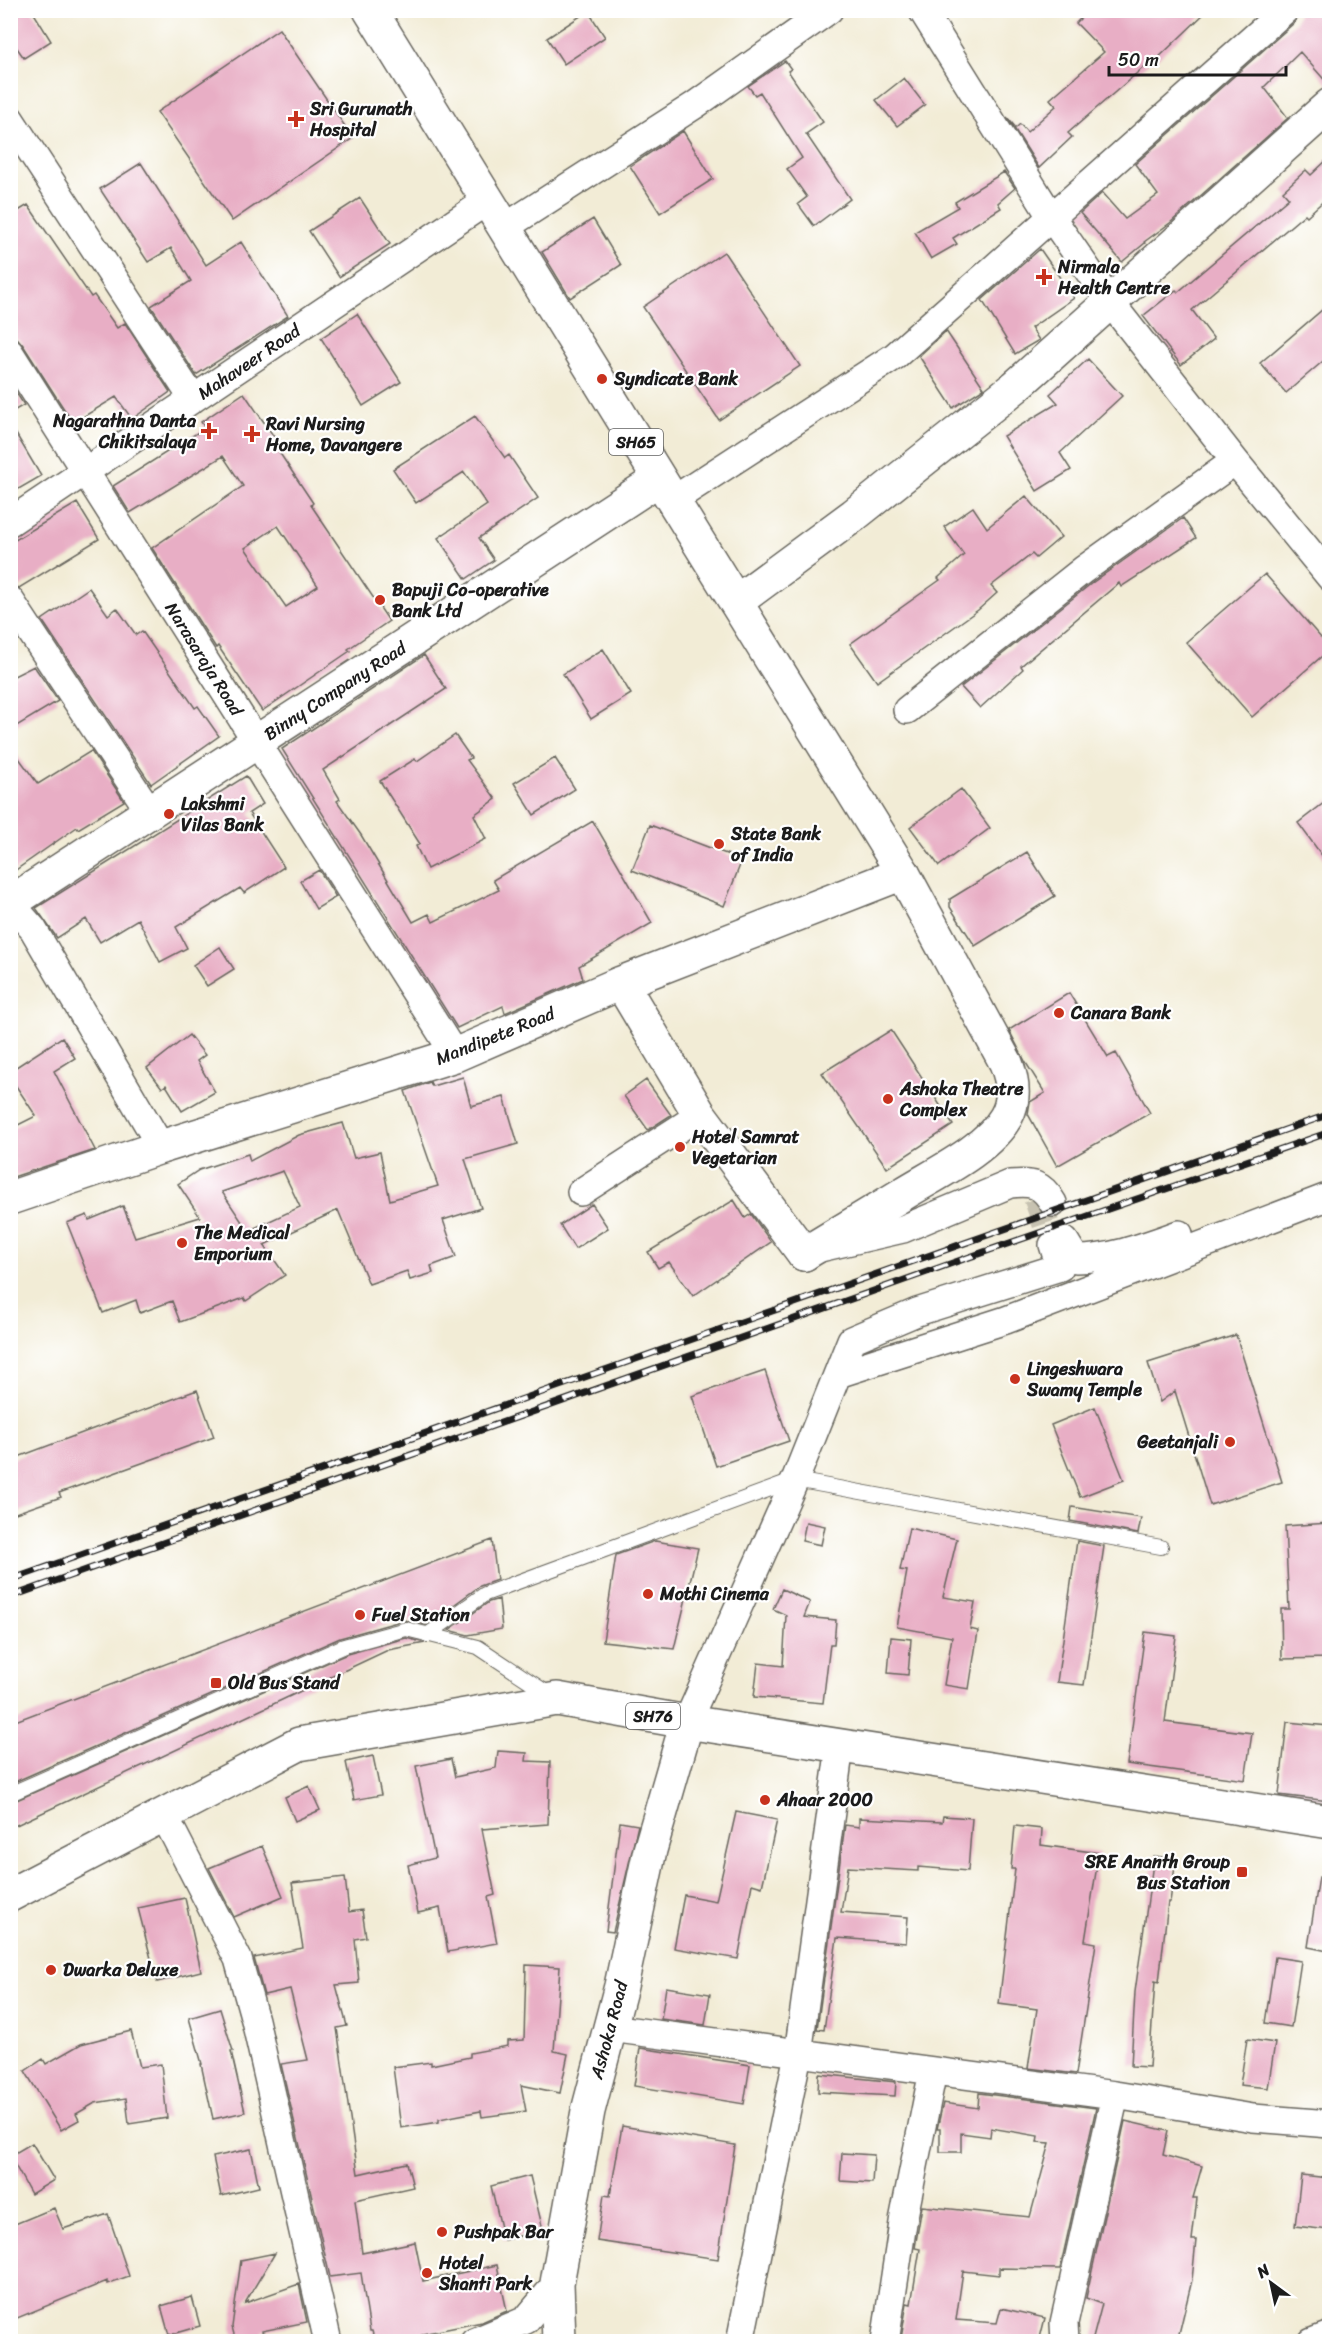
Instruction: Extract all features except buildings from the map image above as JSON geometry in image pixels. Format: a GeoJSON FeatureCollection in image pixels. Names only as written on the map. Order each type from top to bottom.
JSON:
{"type":"FeatureCollection","features":[{"type":"Feature","properties":{"kind":"main road","name":"SH65"},"geometry":{"type":"LineString","coordinates":[[370,10],[903,873]]}},
{"type":"Feature","properties":{"kind":"main road"},"geometry":{"type":"LineString","coordinates":[[736,602],[854,515],[1015,387],[1329,105]]}},
{"type":"Feature","properties":{"kind":"main road","name":"Binny Company Road"},"geometry":{"type":"LineString","coordinates":[[11,903],[257,742],[666,490]]}},
{"type":"Feature","properties":{"kind":"main road"},"geometry":{"type":"LineString","coordinates":[[621,983],[700,1115],[807,1252],[963,1157],[997,1130],[1007,1115],[1013,1098],[1012,1080],[1006,1063],[903,873]]}},
{"type":"Feature","properties":{"kind":"main road","name":"Mandipete Road"},"geometry":{"type":"LineString","coordinates":[[10,1197],[455,1055],[621,983],[903,873]]}},
{"type":"Feature","properties":{"kind":"main road","name":"SH76"},"geometry":{"type":"LineString","coordinates":[[10,1895],[299,1744],[557,1699],[687,1722],[1329,1822]]}},
{"type":"Feature","properties":{"kind":"main road","name":"Ashoka Road"},"geometry":{"type":"LineString","coordinates":[[559,2342],[557,2283],[588,2111],[610,2028],[651,1850],[687,1722]]}},
{"type":"Feature","properties":{"kind":"street"},"geometry":{"type":"LineString","coordinates":[[504,228],[695,105],[829,10]]}},
{"type":"Feature","properties":{"kind":"street"},"geometry":{"type":"LineString","coordinates":[[922,10],[1052,218],[1110,303],[1329,577]]}},
{"type":"Feature","properties":{"kind":"street"},"geometry":{"type":"LineString","coordinates":[[666,490],[895,356],[1285,10]]}},
{"type":"Feature","properties":{"kind":"street"},"geometry":{"type":"LineString","coordinates":[[10,119],[193,399]]}},
{"type":"Feature","properties":{"kind":"street","name":"Mahaveer Road"},"geometry":{"type":"LineString","coordinates":[[10,522],[487,201]]}},
{"type":"Feature","properties":{"kind":"street","name":"Narasaraja Road"},"geometry":{"type":"LineString","coordinates":[[10,353],[455,1055]]}},
{"type":"Feature","properties":{"kind":"street"},"geometry":{"type":"LineString","coordinates":[[907,710],[1083,570],[1234,461]]}},
{"type":"Feature","properties":{"kind":"street"},"geometry":{"type":"LineString","coordinates":[[10,600],[150,812]]}},
{"type":"Feature","properties":{"kind":"street"},"geometry":{"type":"LineString","coordinates":[[11,903],[33,929],[161,1147]]}},
{"type":"Feature","properties":{"kind":"street"},"geometry":{"type":"LineString","coordinates":[[581,1192],[700,1115]]}},
{"type":"Feature","properties":{"kind":"street"},"geometry":{"type":"LineString","coordinates":[[807,1252],[903,1229],[1010,1184],[1026,1182],[1039,1185],[1047,1192],[1045,1200]]}},
{"type":"Feature","properties":{"kind":"street"},"geometry":{"type":"LineString","coordinates":[[838,1374],[1005,1320],[1329,1196]]}},
{"type":"Feature","properties":{"kind":"street"},"geometry":{"type":"LineString","coordinates":[[687,1722],[795,1480],[851,1340],[918,1312],[1060,1267],[1059,1243],[1076,1259],[1099,1259],[1222,1222],[1227,1223],[1232,1233]]}},
{"type":"Feature","properties":{"kind":"street"},"geometry":{"type":"LineString","coordinates":[[740,2342],[798,2054],[840,1746]]}},
{"type":"Feature","properties":{"kind":"street"},"geometry":{"type":"LineString","coordinates":[[164,1815],[238,1959],[258,2031],[328,2342]]}},
{"type":"Feature","properties":{"kind":"street"},"geometry":{"type":"LineString","coordinates":[[610,2028],[1115,2095],[1253,2118],[1329,2124]]}},
{"type":"Feature","properties":{"kind":"street"},"geometry":{"type":"LineString","coordinates":[[885,2342],[904,2216],[933,2071]]}},
{"type":"Feature","properties":{"kind":"street"},"geometry":{"type":"LineString","coordinates":[[1065,2342],[1064,2323],[1115,2095]]}},
{"type":"Feature","properties":{"kind":"street"},"geometry":{"type":"LineString","coordinates":[[474,2342],[526,2320],[557,2283]]}},
{"type":"Feature","properties":{"kind":"street"},"geometry":{"type":"LineString","coordinates":[[1312,2342],[1329,2335]]}},
{"type":"Feature","properties":{"kind":"lane"},"geometry":{"type":"LineString","coordinates":[[427,1635],[485,1594],[795,1480],[1161,1547]]}},
{"type":"Feature","properties":{"kind":"lane"},"geometry":{"type":"LineString","coordinates":[[10,1794],[344,1646],[406,1629],[478,1647],[557,1699]]}},
{"type":"Feature","properties":{"kind":"tunnel"},"geometry":{"type":"LineString","coordinates":[[1037,1198],[1053,1245]]}},
{"type":"Feature","properties":{"kind":"railway"},"geometry":{"type":"LineString","coordinates":[[10,1580],[1330,1114]]}},
{"type":"Feature","properties":{"kind":"railway"},"geometry":{"type":"LineString","coordinates":[[10,1597],[961,1260],[1330,1132]]}},
{"type":"Feature","properties":{"kind":"place","name":"Sri Gurunath Hospital"},"geometry":{"type":"Point","coordinates":[296,119]}},
{"type":"Feature","properties":{"kind":"place","name":"Nirmala Health Centre"},"geometry":{"type":"Point","coordinates":[1044,277]}},
{"type":"Feature","properties":{"kind":"place","name":"Syndicate Bank"},"geometry":{"type":"Point","coordinates":[602,379]}},
{"type":"Feature","properties":{"kind":"place","name":"Nagarathna Danta Chikitsalaya"},"geometry":{"type":"Point","coordinates":[209,431]}},
{"type":"Feature","properties":{"kind":"place","name":"Ravi Nursing Home, Davangere"},"geometry":{"type":"Point","coordinates":[252,434]}},
{"type":"Feature","properties":{"kind":"place","name":"Bapuji Co-operative Bank Ltd"},"geometry":{"type":"Point","coordinates":[380,600]}},
{"type":"Feature","properties":{"kind":"place","name":"Lakshmi Vilas Bank"},"geometry":{"type":"Point","coordinates":[169,814]}},
{"type":"Feature","properties":{"kind":"place","name":"State Bank of India"},"geometry":{"type":"Point","coordinates":[719,844]}},
{"type":"Feature","properties":{"kind":"place","name":"Canara Bank"},"geometry":{"type":"Point","coordinates":[1059,1013]}},
{"type":"Feature","properties":{"kind":"place","name":"Ashoka Theatre Complex"},"geometry":{"type":"Point","coordinates":[888,1099]}},
{"type":"Feature","properties":{"kind":"place","name":"Hotel Samrat Vegetarian"},"geometry":{"type":"Point","coordinates":[680,1147]}},
{"type":"Feature","properties":{"kind":"place","name":"The Medical Emporium"},"geometry":{"type":"Point","coordinates":[182,1243]}},
{"type":"Feature","properties":{"kind":"place","name":"Lingeshwara Swamy Temple"},"geometry":{"type":"Point","coordinates":[1015,1379]}},
{"type":"Feature","properties":{"kind":"place","name":"Geetanjali"},"geometry":{"type":"Point","coordinates":[1230,1442]}},
{"type":"Feature","properties":{"kind":"place","name":"Mothi Cinema"},"geometry":{"type":"Point","coordinates":[648,1594]}},
{"type":"Feature","properties":{"kind":"place","name":"Fuel Station"},"geometry":{"type":"Point","coordinates":[360,1615]}},
{"type":"Feature","properties":{"kind":"place","name":"Old Bus Stand"},"geometry":{"type":"Point","coordinates":[216,1683]}},
{"type":"Feature","properties":{"kind":"place","name":"Ahaar 2000"},"geometry":{"type":"Point","coordinates":[765,1800]}},
{"type":"Feature","properties":{"kind":"place","name":"SRE Ananth Group Bus Station"},"geometry":{"type":"Point","coordinates":[1242,1872]}},
{"type":"Feature","properties":{"kind":"place","name":"Dwarka Deluxe"},"geometry":{"type":"Point","coordinates":[51,1970]}},
{"type":"Feature","properties":{"kind":"place","name":"Pushpak Bar"},"geometry":{"type":"Point","coordinates":[442,2232]}},
{"type":"Feature","properties":{"kind":"place","name":"Hotel Shanti Park"},"geometry":{"type":"Point","coordinates":[427,2273]}}]}
